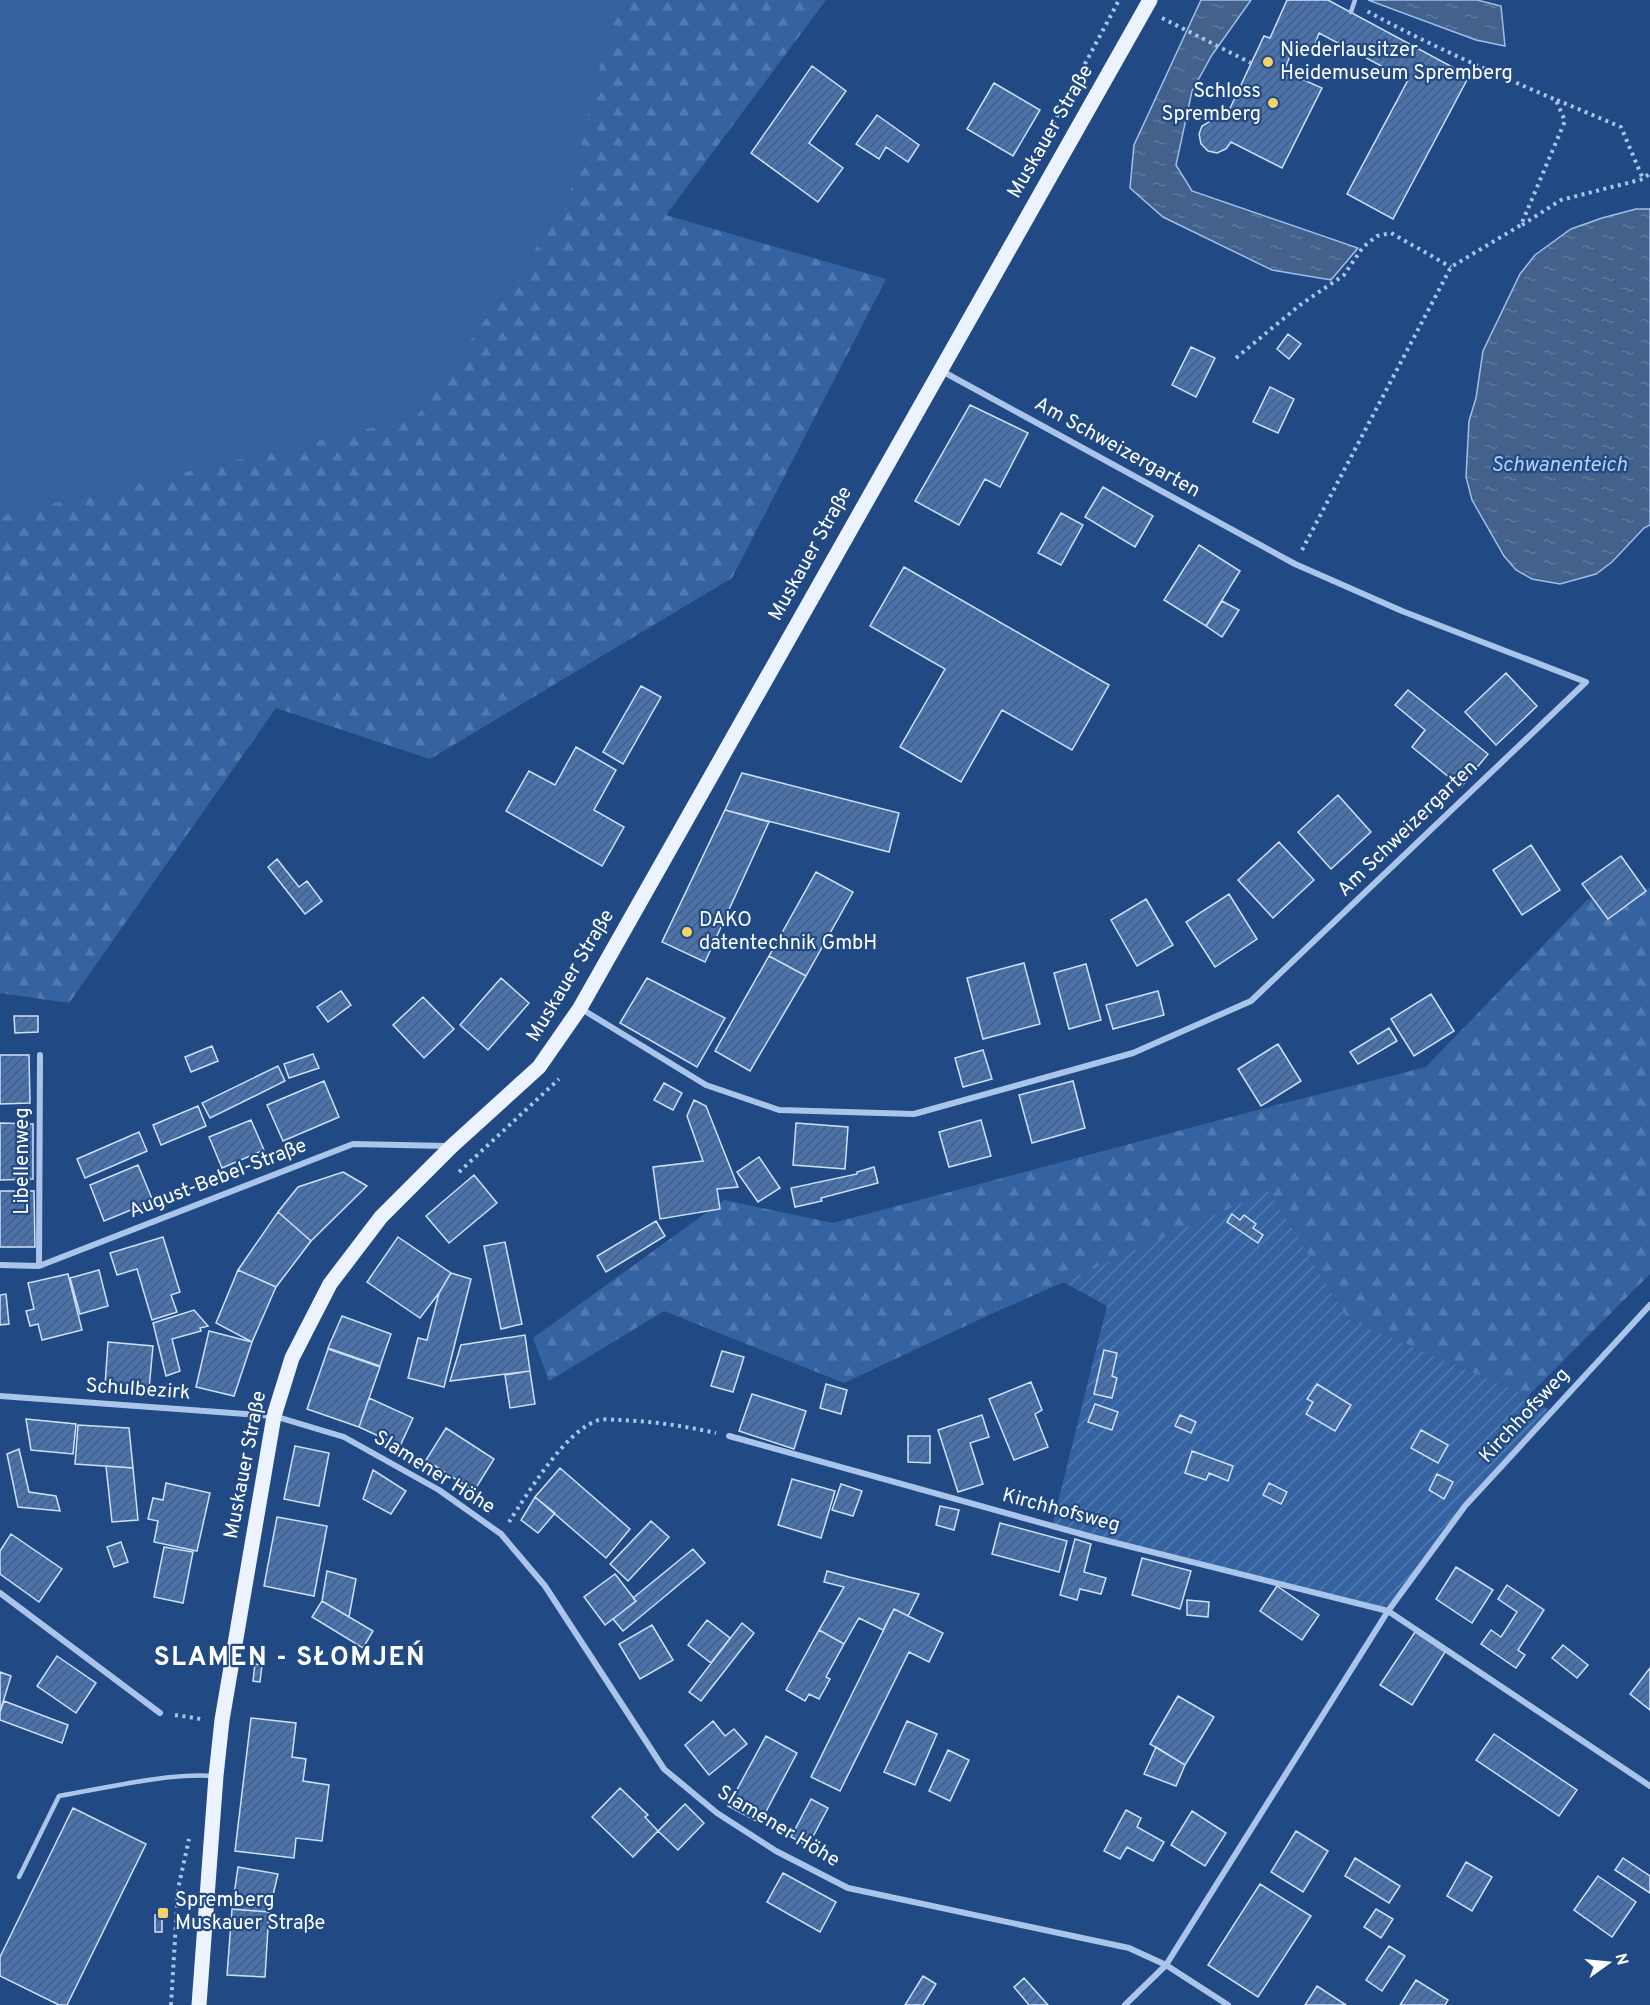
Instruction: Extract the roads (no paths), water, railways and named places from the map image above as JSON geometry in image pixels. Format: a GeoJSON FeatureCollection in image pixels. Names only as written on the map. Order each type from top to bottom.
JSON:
{"type":"FeatureCollection","features":[{"type":"Feature","properties":{"kind":"main road","name":"Muskauer Straße"},"geometry":{"type":"LineString","coordinates":[[199,2005],[216,1776],[232,1652],[274,1416],[292,1358],[330,1284],[381,1217],[452,1146],[539,1067],[580,1008],[1150,0]]}},
{"type":"Feature","properties":{"kind":"street","name":"Am Schweizergarten"},"geometry":{"type":"LineString","coordinates":[[580,1008],[706,1085],[779,1110],[914,1114],[1133,1053],[1251,1001],[1586,682],[1402,611],[1295,564],[939,370]]}},
{"type":"Feature","properties":{"kind":"street","name":"Libellenweg"},"geometry":{"type":"LineString","coordinates":[[39,1266],[40,1055]]}},
{"type":"Feature","properties":{"kind":"street","name":"August-Bebel-Straße"},"geometry":{"type":"LineString","coordinates":[[0,1265],[39,1266],[353,1144],[452,1146]]}},
{"type":"Feature","properties":{"kind":"street","name":"Kirchhofsweg"},"geometry":{"type":"LineString","coordinates":[[1125,2005],[1166,1965],[1388,1611],[1465,1506],[1650,1305]]}},
{"type":"Feature","properties":{"kind":"street","name":"Schulbezirk"},"geometry":{"type":"LineString","coordinates":[[0,1396],[274,1416]]}},
{"type":"Feature","properties":{"kind":"street","name":"Slamener Höhe"},"geometry":{"type":"LineString","coordinates":[[274,1416],[345,1437],[439,1490],[501,1534],[545,1586],[664,1769],[717,1813],[777,1851],[848,1888],[1129,1948],[1166,1965],[1228,2005]]}},
{"type":"Feature","properties":{"kind":"street","name":"Kirchhofsweg"},"geometry":{"type":"LineString","coordinates":[[729,1436],[1092,1537],[1388,1611],[1650,1786]]}},
{"type":"Feature","properties":{"kind":"street"},"geometry":{"type":"LineString","coordinates":[[0,1593],[160,1713]]}},
{"type":"Feature","properties":{"kind":"lane"},"geometry":{"type":"LineString","coordinates":[[1350,12],[1354,2]]}},
{"type":"Feature","properties":{"kind":"lane"},"geometry":{"type":"LineString","coordinates":[[19,1877],[58,1796],[174,1777],[216,1776]]}},
{"type":"Feature","properties":{"kind":"water"},"geometry":{"type":"Polygon","coordinates":[[[1201,0],[1251,0],[1212,55],[1192,91],[1176,165],[1192,191],[1358,248],[1331,280],[1272,270],[1163,217],[1130,188],[1134,145],[1201,0]]]}},
{"type":"Feature","properties":{"kind":"water"},"geometry":{"type":"Polygon","coordinates":[[[1368,0],[1477,0],[1501,6],[1505,46],[1476,40],[1368,0]]]}},
{"type":"Feature","properties":{"kind":"water","name":"Schwanenteich"},"geometry":{"type":"Polygon","coordinates":[[[1636,209],[1650,209],[1650,525],[1644,528],[1612,562],[1596,574],[1560,584],[1532,579],[1516,570],[1504,556],[1472,500],[1466,477],[1469,421],[1476,398],[1483,351],[1520,274],[1535,255],[1571,229],[1636,209]]]}},
{"type":"Feature","properties":{"kind":"place","name":"Niederlausitzer Heidemuseum Spremberg"},"geometry":{"type":"Point","coordinates":[1268,62]}},
{"type":"Feature","properties":{"kind":"place","name":"Schloss Spremberg"},"geometry":{"type":"Point","coordinates":[1273,103]}},
{"type":"Feature","properties":{"kind":"place","name":"DAKO datentechnik GmbH"},"geometry":{"type":"Point","coordinates":[687,932]}},
{"type":"Feature","properties":{"kind":"place","name":"Spremberg Muskauer Straße"},"geometry":{"type":"Point","coordinates":[163,1913]}},
{"type":"Feature","properties":{"kind":"district","name":"SLAMEN - SŁOMJEŃ"},"geometry":{"type":"Point","coordinates":[290,1658]}}]}
